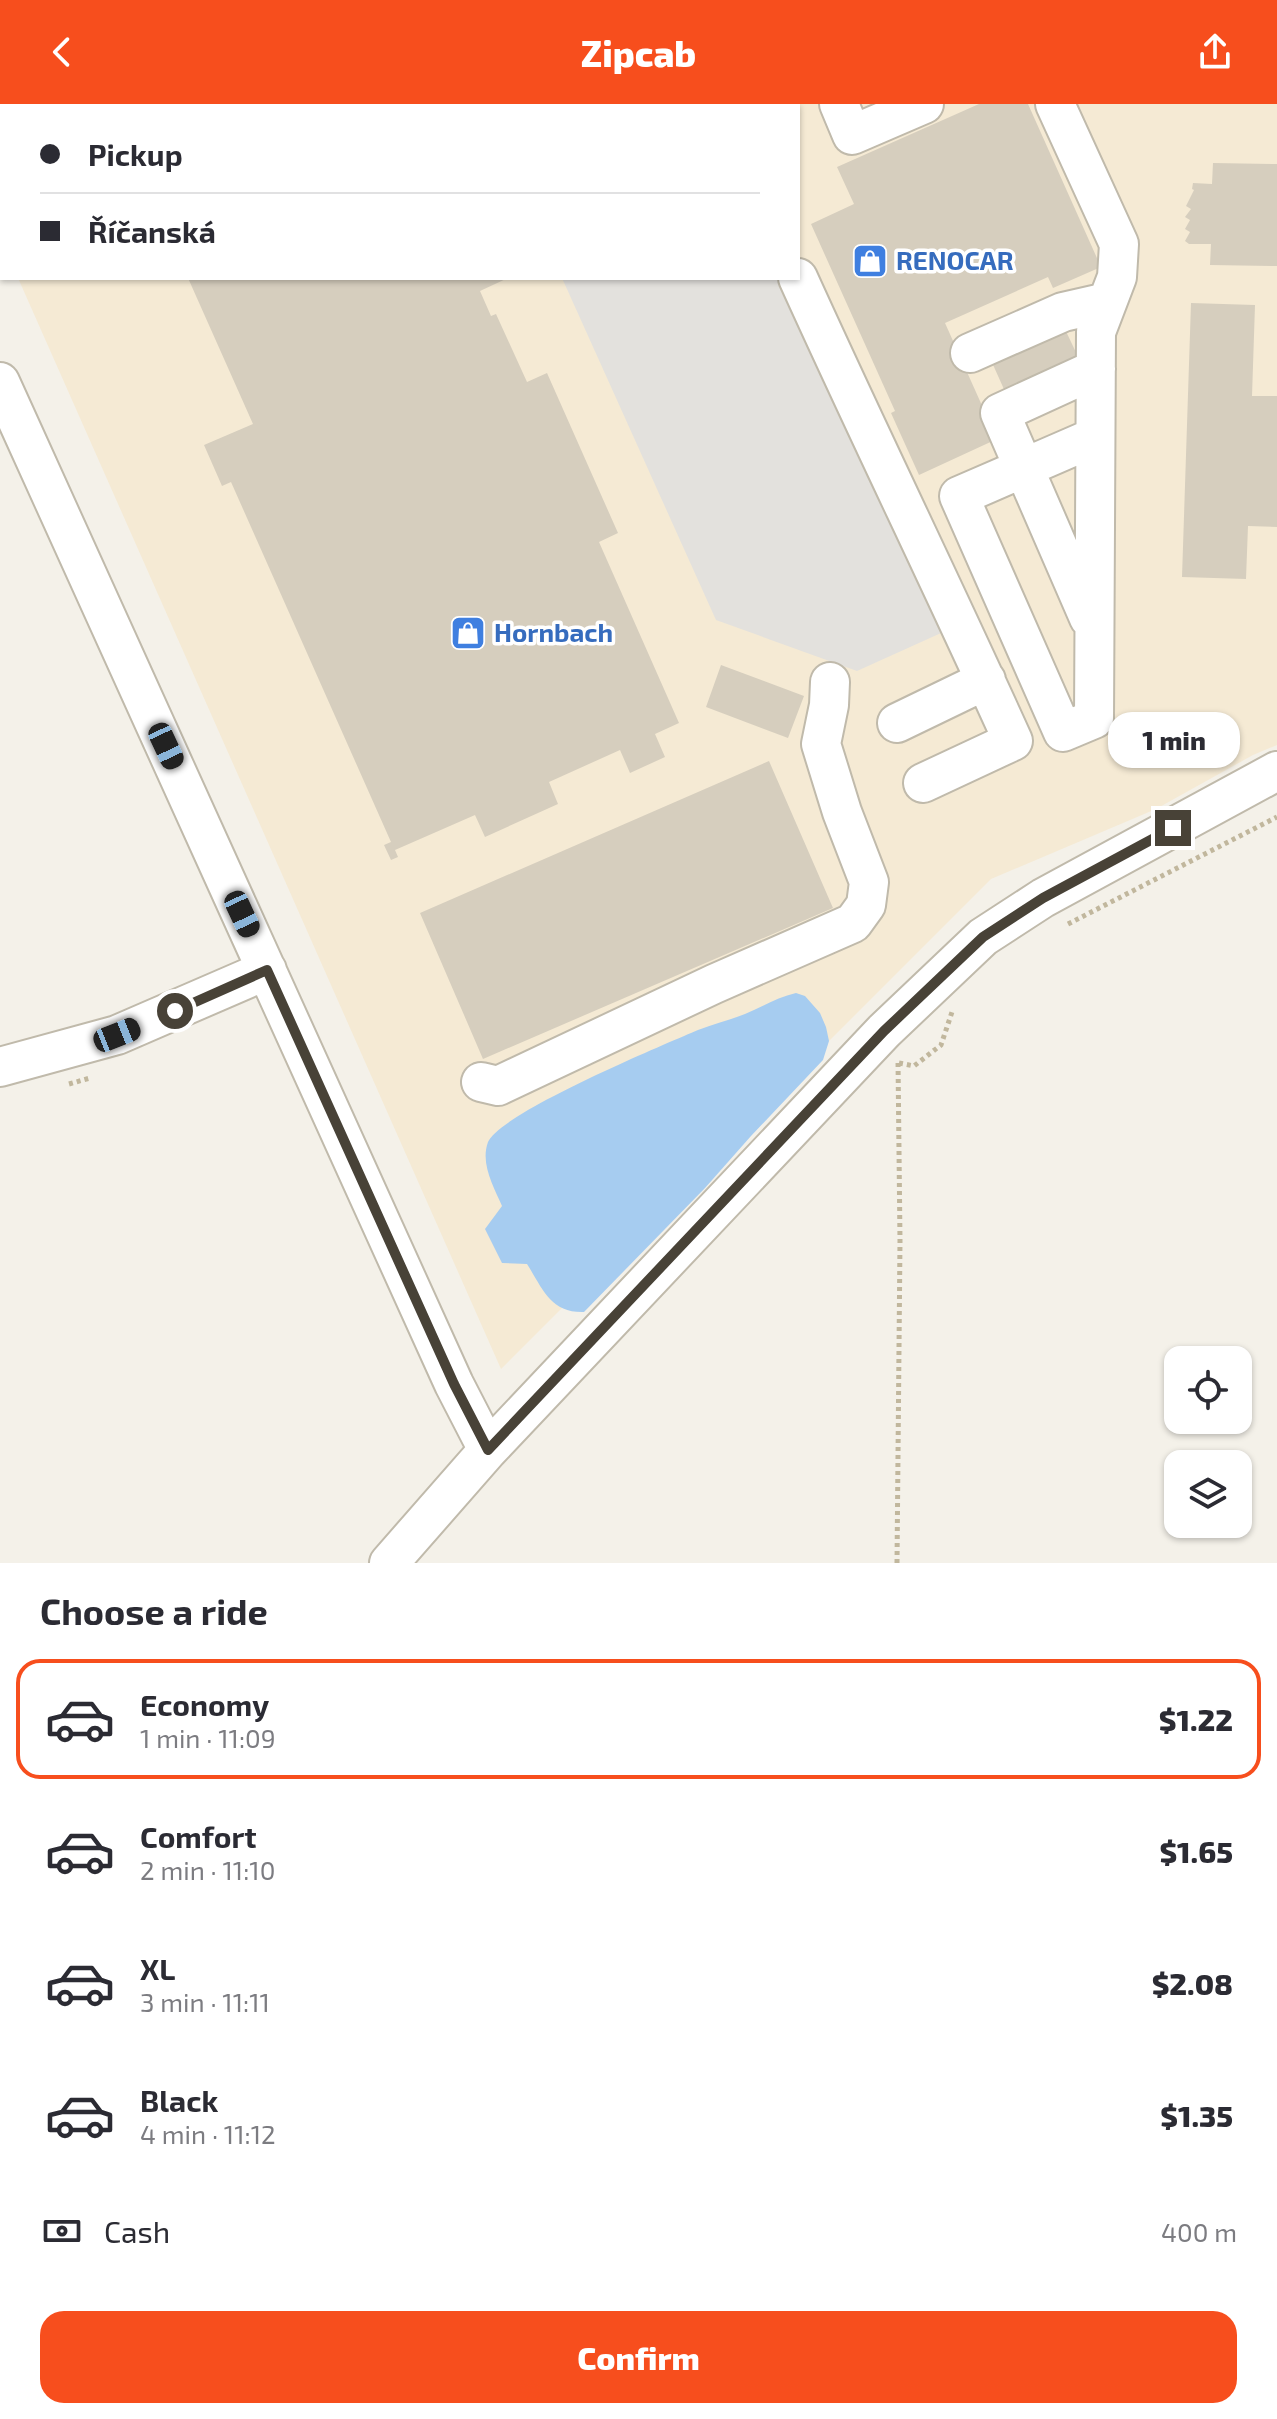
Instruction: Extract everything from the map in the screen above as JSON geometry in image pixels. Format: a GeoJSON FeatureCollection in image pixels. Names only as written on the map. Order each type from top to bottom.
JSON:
{"type":"FeatureCollection","features":[{"type":"Feature","properties":{"kind":"street"},"geometry":{"type":"LineString","coordinates":[[839,104],[852,135],[916,106]]}},
{"type":"Feature","properties":{"kind":"street"},"geometry":{"type":"LineString","coordinates":[[1055,104],[1119,244],[1117,277],[1096,332],[1094,719],[1063,732],[959,496],[1095,437]]}},
{"type":"Feature","properties":{"kind":"street"},"geometry":{"type":"LineString","coordinates":[[799,280],[1013,741],[923,783]]}},
{"type":"Feature","properties":{"kind":"street"},"geometry":{"type":"LineString","coordinates":[[970,353],[1063,312],[1107,302]]}},
{"type":"Feature","properties":{"kind":"street"},"geometry":{"type":"LineString","coordinates":[[1095,631],[1000,413],[1096,369]]}},
{"type":"Feature","properties":{"kind":"street"},"geometry":{"type":"LineString","coordinates":[[0,382],[454,1384],[488,1450]]}},
{"type":"Feature","properties":{"kind":"street"},"geometry":{"type":"LineString","coordinates":[[897,723],[986,680]]}},
{"type":"Feature","properties":{"kind":"street"},"geometry":{"type":"LineString","coordinates":[[481,1082],[498,1086],[714,984],[853,923],[866,905],[869,882],[842,812],[821,744],[830,682]]}},
{"type":"Feature","properties":{"kind":"street"},"geometry":{"type":"LineString","coordinates":[[389,1563],[488,1450],[884,1031],[983,937],[1049,914],[1277,771]]}},
{"type":"Feature","properties":{"kind":"street"},"geometry":{"type":"LineString","coordinates":[[0,1067],[117,1035],[267,970]]}},
{"type":"Feature","properties":{"kind":"path"},"geometry":{"type":"LineString","coordinates":[[1049,914],[1277,817]]}},
{"type":"Feature","properties":{"kind":"path"},"geometry":{"type":"LineString","coordinates":[[897,1563],[899,1063],[914,1066],[941,1045],[955,1004]]}},
{"type":"Feature","properties":{"kind":"shaded area"},"geometry":{"type":"Polygon","coordinates":[[[800,104],[1277,104],[1277,745],[1156,809],[991,879],[501,1369],[19,280],[800,280],[800,104]]]}},
{"type":"Feature","properties":{"kind":"shaded area"},"geometry":{"type":"Polygon","coordinates":[[[563,280],[799,280],[961,624],[857,671],[716,620],[563,280]]]}},
{"type":"Feature","properties":{"kind":"water"},"geometry":{"type":"Polygon","coordinates":[[[796,993],[805,996],[820,1013],[826,1027],[829,1041],[823,1060],[705,1188],[584,1312],[555,1304],[527,1264],[502,1263],[485,1229],[502,1206],[486,1159],[488,1142],[499,1129],[550,1098],[619,1064],[796,993]]]}},
{"type":"Feature","properties":{"kind":"building"},"geometry":{"type":"Polygon","coordinates":[[[979,104],[1028,104],[1101,267],[1053,288],[1048,277],[945,323],[997,439],[919,475],[891,413],[895,411],[811,224],[854,204],[837,167],[979,104]]]}},
{"type":"Feature","properties":{"kind":"building"},"geometry":{"type":"Polygon","coordinates":[[[1213,163],[1277,164],[1277,266],[1210,265],[1211,244],[1189,244],[1185,241],[1190,232],[1185,229],[1190,220],[1185,217],[1191,209],[1186,206],[1194,190],[1193,183],[1212,184],[1213,163]]]}},
{"type":"Feature","properties":{"kind":"building","name":"Hornbach"},"geometry":{"type":"Polygon","coordinates":[[[189,280],[504,280],[480,291],[491,316],[496,314],[527,382],[547,373],[618,533],[599,542],[679,723],[655,734],[665,757],[630,773],[620,750],[549,782],[558,804],[485,837],[475,815],[395,850],[398,857],[391,860],[384,845],[391,842],[231,482],[222,486],[204,445],[253,424],[189,280]]]}},
{"type":"Feature","properties":{"kind":"building"},"geometry":{"type":"Polygon","coordinates":[[[1191,303],[1255,305],[1252,396],[1277,396],[1277,527],[1248,526],[1246,579],[1182,577],[1191,303]]]}},
{"type":"Feature","properties":{"kind":"building"},"geometry":{"type":"Polygon","coordinates":[[[1063,325],[1081,363],[1007,396],[990,358],[1063,325]]]}},
{"type":"Feature","properties":{"kind":"building"},"geometry":{"type":"Polygon","coordinates":[[[721,665],[804,696],[788,738],[706,707],[721,665]]]}},
{"type":"Feature","properties":{"kind":"building"},"geometry":{"type":"Polygon","coordinates":[[[769,761],[833,908],[483,1059],[420,913],[769,761]]]}},
{"type":"Feature","properties":{"kind":"place","name":"RENOCAR"},"geometry":{"type":"Point","coordinates":[870,261]}},
{"type":"Feature","properties":{"kind":"place","name":"Hornbach"},"geometry":{"type":"Point","coordinates":[468,633]}},
{"type":"Feature","properties":{"kind":"route"},"geometry":{"type":"LineString","coordinates":[[175,1011],[267,970],[454,1384],[488,1450],[884,1031],[983,937],[1043,898],[1173,828]]}}]}
